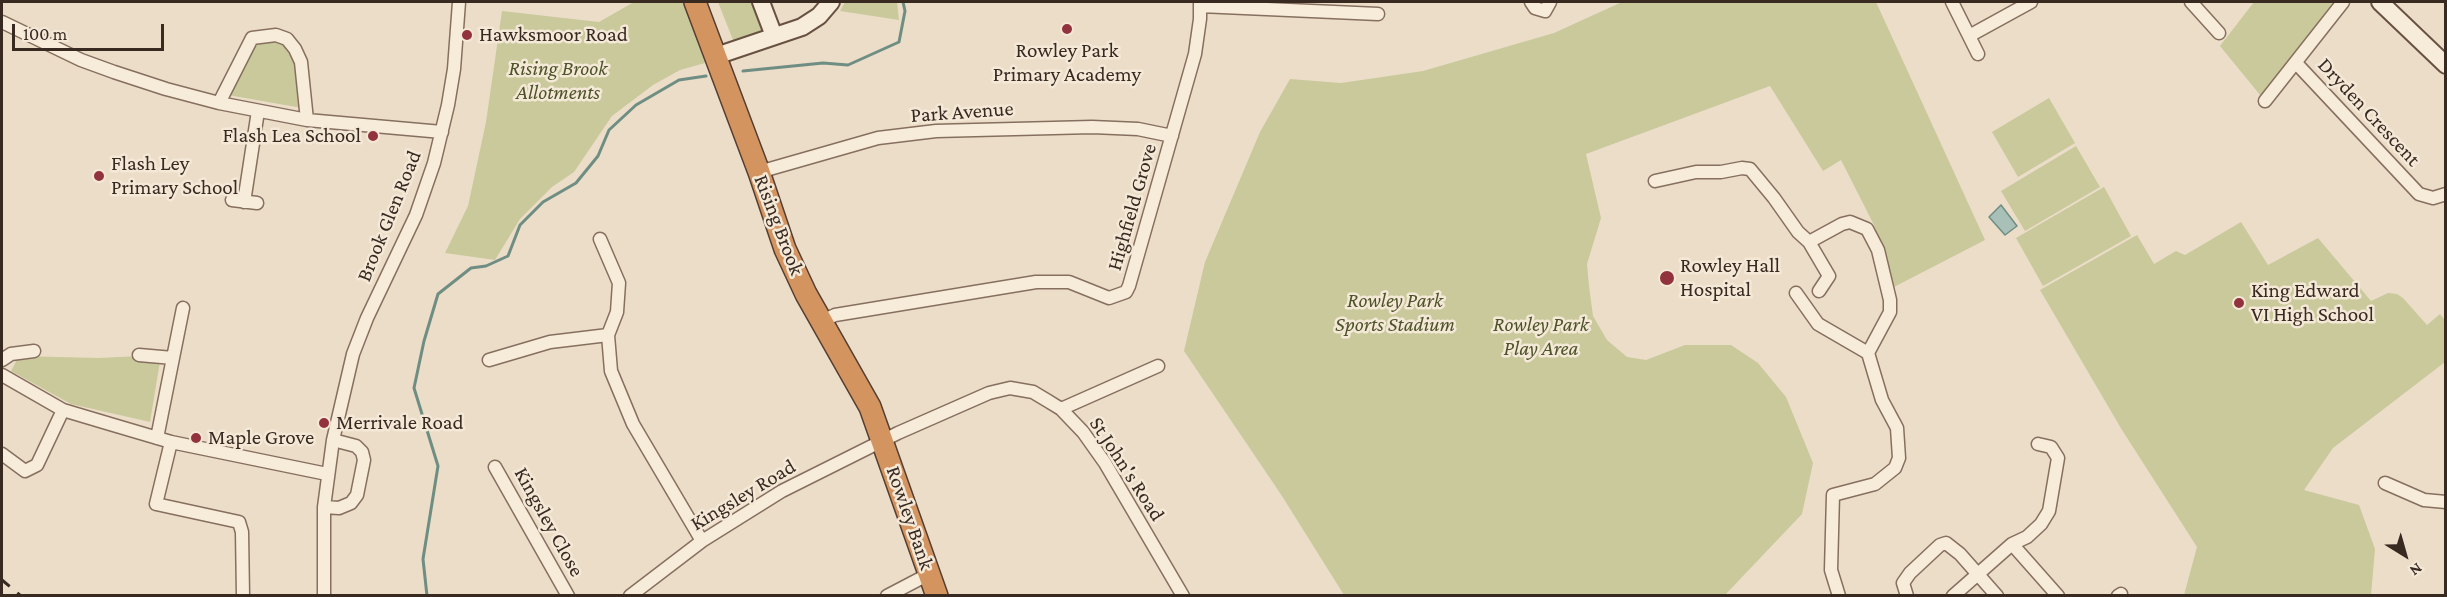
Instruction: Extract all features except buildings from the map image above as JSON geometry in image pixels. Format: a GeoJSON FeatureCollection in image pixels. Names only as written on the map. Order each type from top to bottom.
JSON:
{"type":"FeatureCollection","features":[{"type":"Feature","properties":{"kind":"highway","name":"Rising Brook"},"geometry":{"type":"LineString","coordinates":[[695,2],[759,172],[785,249],[870,407],[883,440]]}},
{"type":"Feature","properties":{"kind":"highway","name":"Rowley Bank"},"geometry":{"type":"LineString","coordinates":[[883,440],[938,596]]}},
{"type":"Feature","properties":{"kind":"street","name":"Brook Glen Road"},"geometry":{"type":"LineString","coordinates":[[324,596],[324,507],[333,440],[354,354],[367,318],[416,215],[442,132],[454,69],[459,2]]}},
{"type":"Feature","properties":{"kind":"street"},"geometry":{"type":"LineString","coordinates":[[761,2],[774,36]]}},
{"type":"Feature","properties":{"kind":"street"},"geometry":{"type":"LineString","coordinates":[[716,56],[812,21],[831,2]]}},
{"type":"Feature","properties":{"kind":"street"},"geometry":{"type":"LineString","coordinates":[[1531,2],[1535,8],[1545,11],[1550,2]]}},
{"type":"Feature","properties":{"kind":"street"},"geometry":{"type":"LineString","coordinates":[[1952,2],[1978,54]]}},
{"type":"Feature","properties":{"kind":"street"},"geometry":{"type":"LineString","coordinates":[[1969,36],[2031,2]]}},
{"type":"Feature","properties":{"kind":"street"},"geometry":{"type":"LineString","coordinates":[[2191,2],[2219,33]]}},
{"type":"Feature","properties":{"kind":"street","name":"Dryden Crescent"},"geometry":{"type":"LineString","coordinates":[[2265,101],[2343,2]]}},
{"type":"Feature","properties":{"kind":"street"},"geometry":{"type":"LineString","coordinates":[[2380,2],[2445,65]]}},
{"type":"Feature","properties":{"kind":"street"},"geometry":{"type":"LineString","coordinates":[[1200,4],[1378,14]]}},
{"type":"Feature","properties":{"kind":"street","name":"Highfield Grove"},"geometry":{"type":"LineString","coordinates":[[822,321],[835,315],[1036,282],[1069,282],[1109,298],[1121,295],[1129,286],[1196,48],[1200,4]]}},
{"type":"Feature","properties":{"kind":"street"},"geometry":{"type":"LineString","coordinates":[[2,22],[81,60],[166,89],[219,103],[307,120],[442,132]]}},
{"type":"Feature","properties":{"kind":"street"},"geometry":{"type":"LineString","coordinates":[[219,103],[252,38],[276,34],[286,39],[295,49],[301,62],[307,120]]}},
{"type":"Feature","properties":{"kind":"street","name":"Dryden Crescent"},"geometry":{"type":"LineString","coordinates":[[2296,63],[2419,194],[2433,198],[2445,194]]}},
{"type":"Feature","properties":{"kind":"street"},"geometry":{"type":"LineString","coordinates":[[258,111],[238,201],[258,203]]}},
{"type":"Feature","properties":{"kind":"street","name":"Park Avenue"},"geometry":{"type":"LineString","coordinates":[[759,172],[878,138],[936,131],[1092,127],[1138,129],[1172,136]]}},
{"type":"Feature","properties":{"kind":"street"},"geometry":{"type":"LineString","coordinates":[[1655,181],[1696,172],[1750,169],[1798,232],[1809,242],[1829,276],[1819,291]]}},
{"type":"Feature","properties":{"kind":"street"},"geometry":{"type":"LineString","coordinates":[[1809,242],[1850,222],[1867,229],[1873,237],[1889,290],[1890,312],[1868,353]]}},
{"type":"Feature","properties":{"kind":"street"},"geometry":{"type":"LineString","coordinates":[[600,239],[619,283],[617,312],[608,335],[611,371],[633,424],[702,541]]}},
{"type":"Feature","properties":{"kind":"street"},"geometry":{"type":"LineString","coordinates":[[1796,293],[1818,324],[1868,353],[1882,400],[1897,428],[1899,458],[1895,468],[1875,484],[1833,495],[1831,570],[1839,596]]}},
{"type":"Feature","properties":{"kind":"street"},"geometry":{"type":"LineString","coordinates":[[157,438],[183,308]]}},
{"type":"Feature","properties":{"kind":"street"},"geometry":{"type":"LineString","coordinates":[[489,360],[550,342],[608,335]]}},
{"type":"Feature","properties":{"kind":"street"},"geometry":{"type":"LineString","coordinates":[[2,360],[11,354],[34,351]]}},
{"type":"Feature","properties":{"kind":"street"},"geometry":{"type":"LineString","coordinates":[[139,355],[172,358]]}},
{"type":"Feature","properties":{"kind":"street"},"geometry":{"type":"LineString","coordinates":[[1061,410],[1158,366]]}},
{"type":"Feature","properties":{"kind":"street"},"geometry":{"type":"LineString","coordinates":[[2,375],[63,410],[171,442],[327,474]]}},
{"type":"Feature","properties":{"kind":"street","name":"St John's Road"},"geometry":{"type":"LineString","coordinates":[[883,440],[999,389],[1010,388],[1033,392],[1061,410],[1083,432],[1105,463],[1183,596]]}},
{"type":"Feature","properties":{"kind":"street"},"geometry":{"type":"LineString","coordinates":[[3,458],[25,471],[37,465],[63,410]]}},
{"type":"Feature","properties":{"kind":"street"},"geometry":{"type":"LineString","coordinates":[[324,507],[339,508],[351,503],[357,495],[364,460],[362,452],[356,446],[333,440]]}},
{"type":"Feature","properties":{"kind":"street","name":"Kingsley Road"},"geometry":{"type":"LineString","coordinates":[[630,596],[702,541],[782,491],[883,440]]}},
{"type":"Feature","properties":{"kind":"street"},"geometry":{"type":"LineString","coordinates":[[171,442],[156,504],[239,522],[242,532],[243,596]]}},
{"type":"Feature","properties":{"kind":"street"},"geometry":{"type":"LineString","coordinates":[[1953,596],[2012,544],[2027,537],[2049,511],[2058,458],[2050,447],[2038,444]]}},
{"type":"Feature","properties":{"kind":"street","name":"Kingsley Close"},"geometry":{"type":"LineString","coordinates":[[495,467],[568,596]]}},
{"type":"Feature","properties":{"kind":"street"},"geometry":{"type":"LineString","coordinates":[[2385,483],[2424,500],[2445,502]]}},
{"type":"Feature","properties":{"kind":"street"},"geometry":{"type":"LineString","coordinates":[[1906,596],[1903,583],[1910,573],[1940,545],[1946,543],[1978,572],[1997,596]]}},
{"type":"Feature","properties":{"kind":"street"},"geometry":{"type":"LineString","coordinates":[[2012,544],[2058,596]]}},
{"type":"Feature","properties":{"kind":"street"},"geometry":{"type":"LineString","coordinates":[[887,596],[929,574]]}},
{"type":"Feature","properties":{"kind":"green space","name":"Rising Brook Allotments"},"geometry":{"type":"Polygon","coordinates":[[[634,2],[684,2],[705,63],[680,70],[653,85],[612,116],[574,172],[552,187],[520,219],[495,260],[445,253],[468,206],[486,122],[502,11],[599,22],[634,2]]]}},
{"type":"Feature","properties":{"kind":"green space"},"geometry":{"type":"Polygon","coordinates":[[[718,2],[755,2],[765,34],[735,45],[718,2]]]}},
{"type":"Feature","properties":{"kind":"green space"},"geometry":{"type":"Polygon","coordinates":[[[845,2],[897,2],[899,20],[840,11],[845,2]]]}},
{"type":"Feature","properties":{"kind":"green space","name":"Rowley Park Sports Stadium"},"geometry":{"type":"Polygon","coordinates":[[[1622,2],[1876,2],[1985,240],[1892,288],[1874,225],[1841,160],[1823,171],[1770,86],[1586,154],[1601,218],[1587,264],[1589,286],[1593,316],[1607,340],[1627,357],[1646,360],[1685,345],[1731,345],[1758,363],[1786,397],[1813,463],[1802,514],[1725,595],[1344,595],[1282,496],[1184,351],[1205,262],[1260,132],[1290,79],[1341,83],[1423,71],[1554,33],[1622,2]]]}},
{"type":"Feature","properties":{"kind":"green space"},"geometry":{"type":"Polygon","coordinates":[[[2254,2],[2335,2],[2265,101],[2220,46],[2254,2]]]}},
{"type":"Feature","properties":{"kind":"green space"},"geometry":{"type":"Polygon","coordinates":[[[275,37],[289,44],[298,62],[302,108],[228,95],[247,51],[260,39],[275,37]]]}},
{"type":"Feature","properties":{"kind":"green space"},"geometry":{"type":"Polygon","coordinates":[[[2049,98],[2075,143],[2018,177],[1992,132],[2049,98]]]}},
{"type":"Feature","properties":{"kind":"green space"},"geometry":{"type":"Polygon","coordinates":[[[2076,146],[2100,187],[2025,231],[2001,191],[2076,146]]]}},
{"type":"Feature","properties":{"kind":"green space"},"geometry":{"type":"Polygon","coordinates":[[[2104,187],[2131,236],[2043,286],[2016,238],[2104,187]]]}},
{"type":"Feature","properties":{"kind":"green space"},"geometry":{"type":"Polygon","coordinates":[[[2241,222],[2268,265],[2318,238],[2371,301],[2388,293],[2397,294],[2427,325],[2440,314],[2445,320],[2445,362],[2333,448],[2304,490],[2359,505],[2375,549],[2371,595],[2184,595],[2197,547],[2122,430],[2040,290],[2137,235],[2154,264],[2176,251],[2185,255],[2241,222]]]}},
{"type":"Feature","properties":{"kind":"green space"},"geometry":{"type":"Polygon","coordinates":[[[161,355],[150,422],[71,404],[11,371],[19,356],[99,358],[161,355]]]}},
{"type":"Feature","properties":{"kind":"shaded area"},"geometry":{"type":"Polygon","coordinates":[[[2001,205],[2017,226],[2005,235],[1989,217],[2001,205]]]}},
{"type":"Feature","properties":{"kind":"waterway","name":"Rising Brook"},"geometry":{"type":"LineString","coordinates":[[743,71],[823,63],[848,65],[899,42],[905,11],[903,2]]}},
{"type":"Feature","properties":{"kind":"waterway","name":"Rising Brook"},"geometry":{"type":"LineString","coordinates":[[427,596],[423,559],[438,466],[414,388],[424,341],[438,294],[471,268],[486,266],[508,256],[520,225],[543,202],[576,183],[598,156],[609,130],[636,105],[679,80],[706,76]]}},
{"type":"Feature","properties":{"kind":"railway"},"geometry":{"type":"LineString","coordinates":[[2,580],[21,596]]}},
{"type":"Feature","properties":{"kind":"place","name":"Rowley Park Primary Academy"},"geometry":{"type":"Point","coordinates":[1067,29]}},
{"type":"Feature","properties":{"kind":"place","name":"Hawksmoor Road"},"geometry":{"type":"Point","coordinates":[467,35]}},
{"type":"Feature","properties":{"kind":"place","name":"Flash Lea School"},"geometry":{"type":"Point","coordinates":[373,136]}},
{"type":"Feature","properties":{"kind":"place","name":"Flash Ley Primary School"},"geometry":{"type":"Point","coordinates":[99,176]}},
{"type":"Feature","properties":{"kind":"place","name":"Rowley Hall Hospital"},"geometry":{"type":"Point","coordinates":[1667,278]}},
{"type":"Feature","properties":{"kind":"place","name":"King Edward VI High School"},"geometry":{"type":"Point","coordinates":[2239,303]}},
{"type":"Feature","properties":{"kind":"place","name":"Merrivale Road"},"geometry":{"type":"Point","coordinates":[324,423]}},
{"type":"Feature","properties":{"kind":"place","name":"Maple Grove"},"geometry":{"type":"Point","coordinates":[196,438]}},
{"type":"Feature","properties":{"kind":"park label","name":"Rowley Park Play Area"},"geometry":{"type":"Point","coordinates":[1541,337]}}]}
